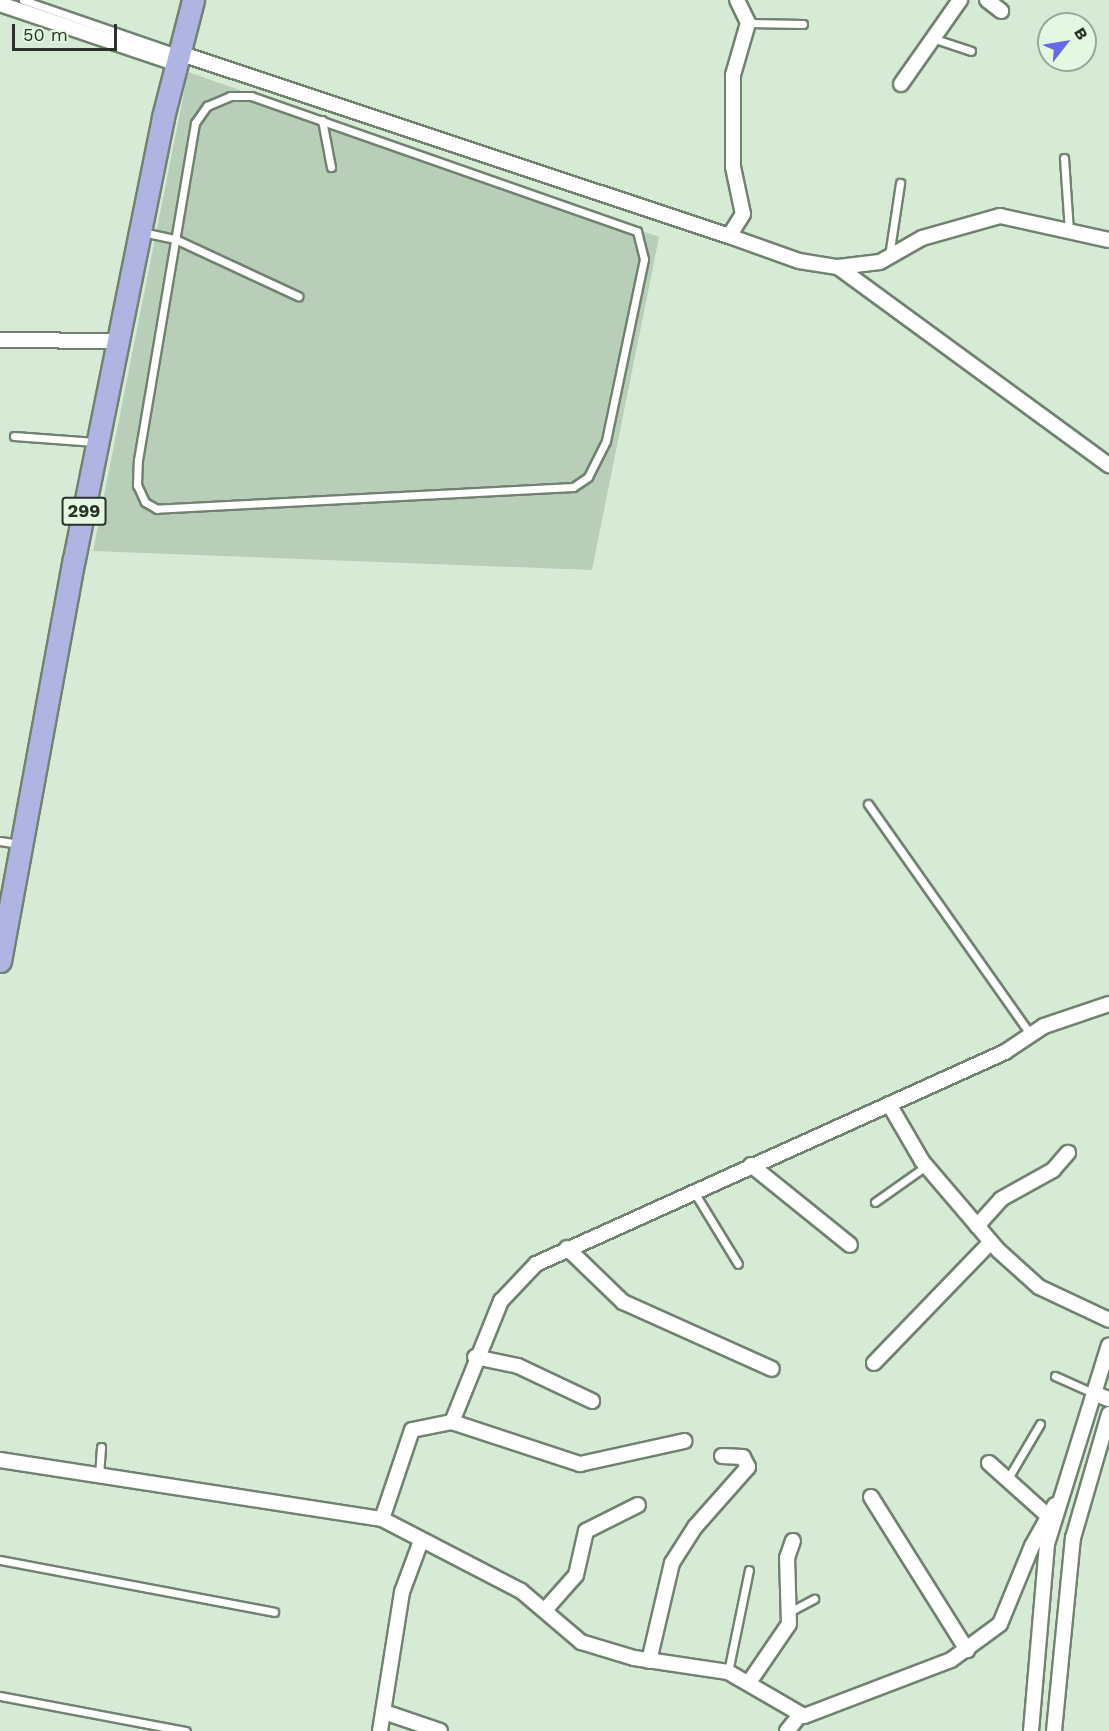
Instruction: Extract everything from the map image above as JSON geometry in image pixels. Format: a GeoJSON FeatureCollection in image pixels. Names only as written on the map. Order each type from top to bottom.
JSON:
{"type":"FeatureCollection","features":[{"type":"Feature","properties":{"kind":"main road","name":"299"},"geometry":{"type":"LineString","coordinates":[[0,961],[3,923],[21,845],[118,341],[178,59],[193,0]]}},
{"type":"Feature","properties":{"kind":"street"},"geometry":{"type":"LineString","coordinates":[[729,236],[743,214],[733,167],[733,68],[748,23],[736,0]]}},
{"type":"Feature","properties":{"kind":"street"},"geometry":{"type":"LineString","coordinates":[[901,84],[960,0]]}},
{"type":"Feature","properties":{"kind":"street"},"geometry":{"type":"LineString","coordinates":[[987,0],[1001,11]]}},
{"type":"Feature","properties":{"kind":"street"},"geometry":{"type":"LineString","coordinates":[[0,4],[729,236],[799,261],[838,267],[867,266],[922,238],[1000,216],[1109,240]]}},
{"type":"Feature","properties":{"kind":"street"},"geometry":{"type":"LineString","coordinates":[[838,267],[1109,465]]}},
{"type":"Feature","properties":{"kind":"street"},"geometry":{"type":"LineString","coordinates":[[0,340],[118,341]]}},
{"type":"Feature","properties":{"kind":"street"},"geometry":{"type":"LineString","coordinates":[[452,1422],[475,1357],[501,1301],[526,1272],[567,1248],[1005,1053],[1031,1035],[1079,1011],[1109,1004]]}},
{"type":"Feature","properties":{"kind":"street"},"geometry":{"type":"LineString","coordinates":[[890,1104],[926,1166],[991,1242],[1039,1287],[1109,1320]]}},
{"type":"Feature","properties":{"kind":"street"},"geometry":{"type":"LineString","coordinates":[[977,1226],[1001,1199],[1053,1170],[1068,1153]]}},
{"type":"Feature","properties":{"kind":"street"},"geometry":{"type":"LineString","coordinates":[[751,1165],[850,1245]]}},
{"type":"Feature","properties":{"kind":"street"},"geometry":{"type":"LineString","coordinates":[[874,1363],[991,1242]]}},
{"type":"Feature","properties":{"kind":"street"},"geometry":{"type":"LineString","coordinates":[[567,1248],[623,1302],[772,1369]]}},
{"type":"Feature","properties":{"kind":"street"},"geometry":{"type":"LineString","coordinates":[[788,1731],[799,1716],[909,1678],[967,1650],[1007,1613],[1102,1396],[1109,1345]]}},
{"type":"Feature","properties":{"kind":"street"},"geometry":{"type":"LineString","coordinates":[[475,1357],[518,1366],[591,1401]]}},
{"type":"Feature","properties":{"kind":"street"},"geometry":{"type":"LineString","coordinates":[[1054,1731],[1073,1538],[1109,1414]]}},
{"type":"Feature","properties":{"kind":"street"},"geometry":{"type":"LineString","coordinates":[[382,1519],[412,1430],[452,1422],[580,1464],[685,1440]]}},
{"type":"Feature","properties":{"kind":"street"},"geometry":{"type":"LineString","coordinates":[[649,1661],[672,1563],[695,1527],[748,1467],[743,1457],[722,1456]]}},
{"type":"Feature","properties":{"kind":"street"},"geometry":{"type":"LineString","coordinates":[[0,1460],[303,1510],[382,1519],[521,1591],[581,1642],[649,1661],[729,1672],[750,1681],[799,1716]]}},
{"type":"Feature","properties":{"kind":"street"},"geometry":{"type":"LineString","coordinates":[[989,1463],[1007,1480],[1051,1510]]}},
{"type":"Feature","properties":{"kind":"street"},"geometry":{"type":"LineString","coordinates":[[871,1497],[967,1650]]}},
{"type":"Feature","properties":{"kind":"street"},"geometry":{"type":"LineString","coordinates":[[545,1610],[576,1575],[586,1531],[638,1505]]}},
{"type":"Feature","properties":{"kind":"street"},"geometry":{"type":"LineString","coordinates":[[1031,1731],[1051,1510]]}},
{"type":"Feature","properties":{"kind":"street"},"geometry":{"type":"LineString","coordinates":[[380,1731],[402,1592],[422,1541]]}},
{"type":"Feature","properties":{"kind":"street"},"geometry":{"type":"LineString","coordinates":[[750,1681],[786,1634],[793,1610],[787,1565],[793,1541]]}},
{"type":"Feature","properties":{"kind":"street"},"geometry":{"type":"LineString","coordinates":[[384,1712],[440,1731]]}},
{"type":"Feature","properties":{"kind":"lane"},"geometry":{"type":"LineString","coordinates":[[23,0],[178,59]]}},
{"type":"Feature","properties":{"kind":"lane"},"geometry":{"type":"LineString","coordinates":[[748,23],[803,24]]}},
{"type":"Feature","properties":{"kind":"lane"},"geometry":{"type":"LineString","coordinates":[[932,38],[971,51]]}},
{"type":"Feature","properties":{"kind":"lane"},"geometry":{"type":"LineString","coordinates":[[251,96],[614,220],[643,237],[644,259],[606,441],[588,477],[573,487],[157,509],[145,502],[136,475],[176,239],[195,123],[207,106],[251,96]]}},
{"type":"Feature","properties":{"kind":"lane"},"geometry":{"type":"LineString","coordinates":[[322,120],[331,166]]}},
{"type":"Feature","properties":{"kind":"lane"},"geometry":{"type":"LineString","coordinates":[[1064,158],[1069,231]]}},
{"type":"Feature","properties":{"kind":"lane"},"geometry":{"type":"LineString","coordinates":[[890,256],[900,183]]}},
{"type":"Feature","properties":{"kind":"lane"},"geometry":{"type":"LineString","coordinates":[[140,232],[176,239],[298,296]]}},
{"type":"Feature","properties":{"kind":"lane"},"geometry":{"type":"LineString","coordinates":[[14,435],[98,442]]}},
{"type":"Feature","properties":{"kind":"lane"},"geometry":{"type":"LineString","coordinates":[[868,804],[1031,1035]]}},
{"type":"Feature","properties":{"kind":"lane"},"geometry":{"type":"LineString","coordinates":[[0,841],[21,845]]}},
{"type":"Feature","properties":{"kind":"lane"},"geometry":{"type":"LineString","coordinates":[[875,1202],[926,1166]]}},
{"type":"Feature","properties":{"kind":"lane"},"geometry":{"type":"LineString","coordinates":[[694,1192],[738,1264]]}},
{"type":"Feature","properties":{"kind":"lane"},"geometry":{"type":"LineString","coordinates":[[1055,1376],[1102,1396]]}},
{"type":"Feature","properties":{"kind":"lane"},"geometry":{"type":"LineString","coordinates":[[1007,1480],[1040,1424]]}},
{"type":"Feature","properties":{"kind":"lane"},"geometry":{"type":"LineString","coordinates":[[99,1476],[101,1447]]}},
{"type":"Feature","properties":{"kind":"lane"},"geometry":{"type":"LineString","coordinates":[[0,1560],[274,1612]]}},
{"type":"Feature","properties":{"kind":"lane"},"geometry":{"type":"LineString","coordinates":[[729,1672],[749,1570]]}},
{"type":"Feature","properties":{"kind":"lane"},"geometry":{"type":"LineString","coordinates":[[793,1610],[814,1599]]}},
{"type":"Feature","properties":{"kind":"lane"},"geometry":{"type":"LineString","coordinates":[[0,1696],[186,1731]]}},
{"type":"Feature","properties":{"kind":"green space"},"geometry":{"type":"Polygon","coordinates":[[[188,72],[659,237],[592,570],[93,551],[188,72]]]}}]}
